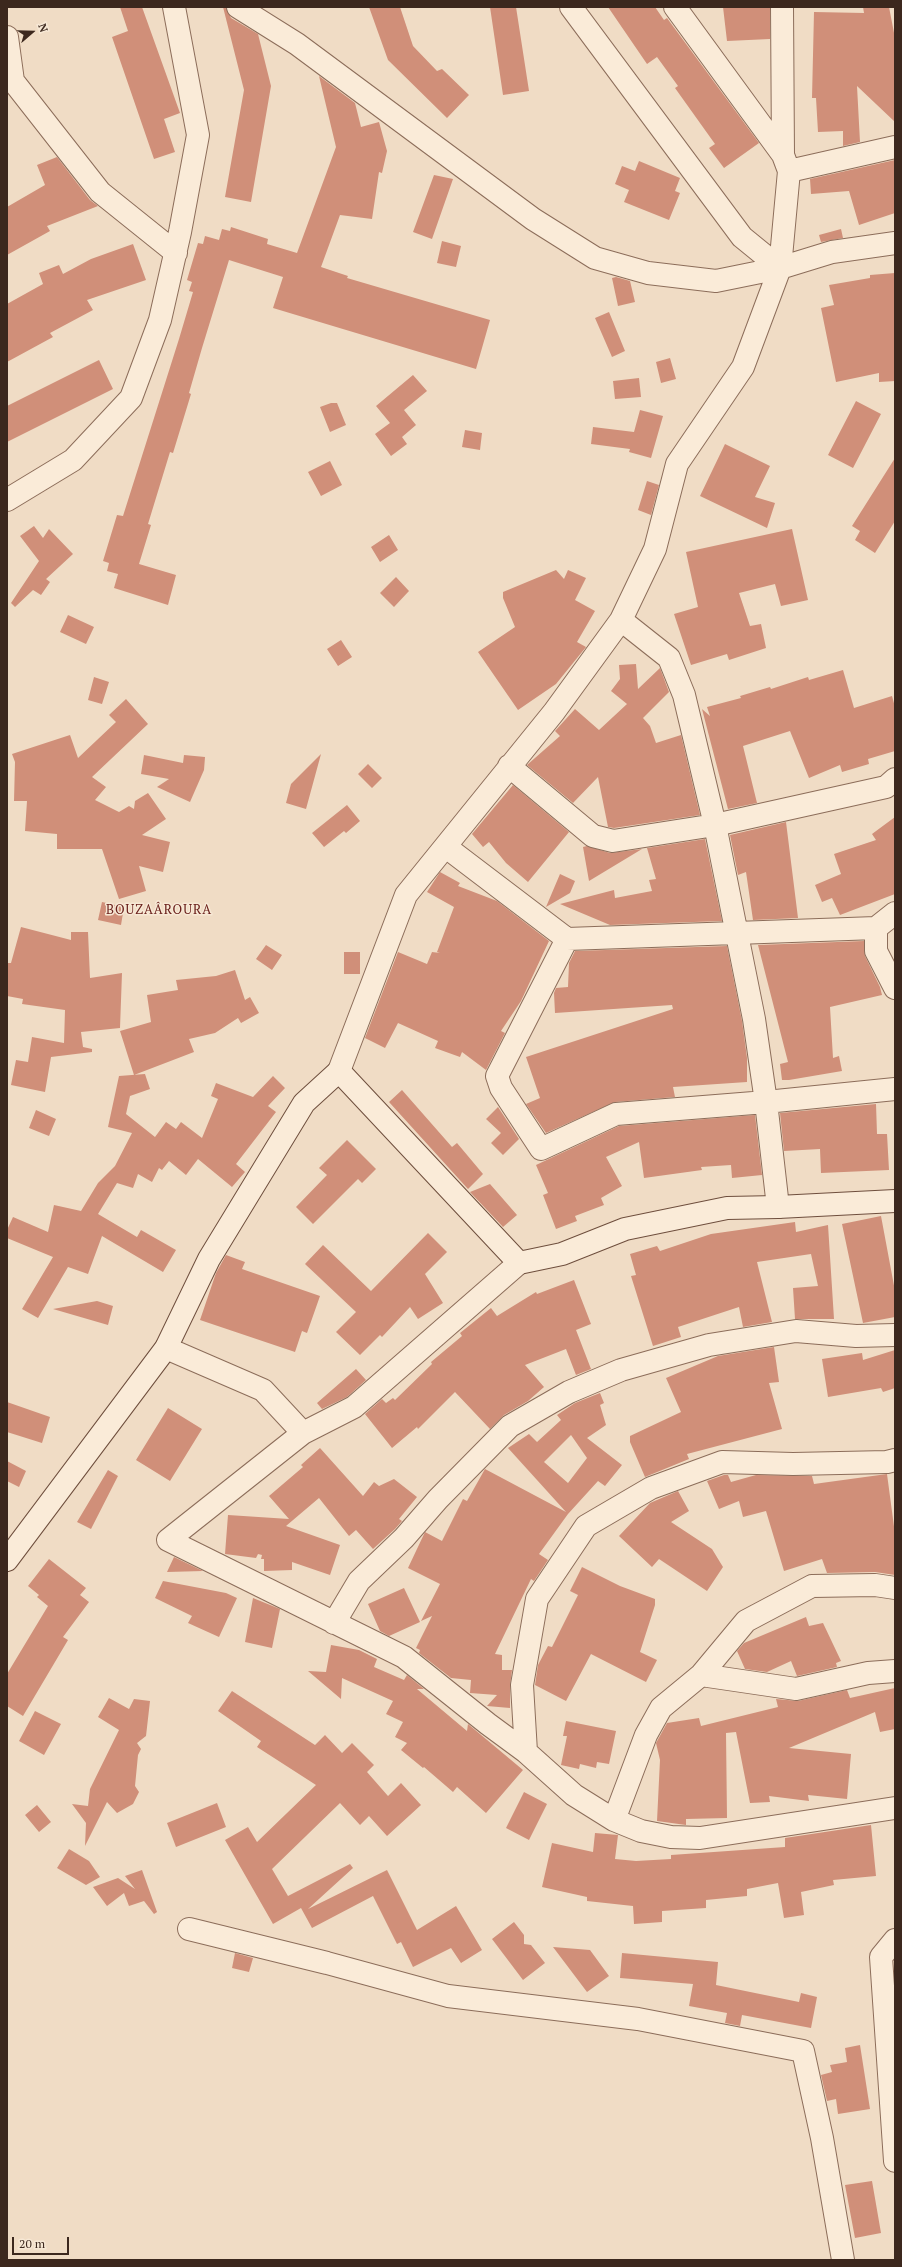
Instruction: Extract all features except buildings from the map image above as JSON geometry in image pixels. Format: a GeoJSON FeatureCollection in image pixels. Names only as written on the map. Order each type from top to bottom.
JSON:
{"type":"FeatureCollection","features":[{"type":"Feature","properties":{"kind":"street"},"geometry":{"type":"LineString","coordinates":[[7,500],[73,460],[131,398],[160,320],[176,253],[198,136],[174,7]]}},
{"type":"Feature","properties":{"kind":"street"},"geometry":{"type":"LineString","coordinates":[[238,7],[297,44],[533,219],[595,258],[648,273],[716,281],[780,268],[832,252],[895,243]]}},
{"type":"Feature","properties":{"kind":"street"},"geometry":{"type":"LineString","coordinates":[[571,7],[742,236],[780,268]]}},
{"type":"Feature","properties":{"kind":"street"},"geometry":{"type":"LineString","coordinates":[[675,7],[786,163]]}},
{"type":"Feature","properties":{"kind":"street"},"geometry":{"type":"LineString","coordinates":[[7,1560],[166,1348],[209,1259],[304,1103],[339,1071],[406,895],[554,712],[621,620],[655,549],[677,464],[743,367],[780,268],[786,163],[782,7]]}},
{"type":"Feature","properties":{"kind":"street"},"geometry":{"type":"LineString","coordinates":[[7,36],[10,84],[100,192],[176,253]]}},
{"type":"Feature","properties":{"kind":"street"},"geometry":{"type":"LineString","coordinates":[[786,163],[895,147]]}},
{"type":"Feature","properties":{"kind":"street"},"geometry":{"type":"LineString","coordinates":[[621,620],[669,658],[684,695],[715,825],[754,1019],[766,1102],[778,1207]]}},
{"type":"Feature","properties":{"kind":"street"},"geometry":{"type":"LineString","coordinates":[[509,766],[593,836],[613,841],[715,825],[886,787],[895,779]]}},
{"type":"Feature","properties":{"kind":"street"},"geometry":{"type":"LineString","coordinates":[[446,847],[567,938],[876,928],[895,913]]}},
{"type":"Feature","properties":{"kind":"street"},"geometry":{"type":"LineString","coordinates":[[876,928],[876,951],[895,988]]}},
{"type":"Feature","properties":{"kind":"street"},"geometry":{"type":"LineString","coordinates":[[567,938],[497,1076],[502,1088],[541,1149],[616,1114],[766,1102],[895,1089]]}},
{"type":"Feature","properties":{"kind":"street"},"geometry":{"type":"LineString","coordinates":[[339,1071],[519,1263]]}},
{"type":"Feature","properties":{"kind":"street"},"geometry":{"type":"LineString","coordinates":[[895,1201],[727,1208],[624,1229],[562,1254],[519,1263],[354,1407],[303,1433],[168,1540],[404,1657],[488,1724],[526,1752],[574,1795],[614,1820],[649,1832],[671,1837],[700,1838],[895,1808]]}},
{"type":"Feature","properties":{"kind":"street"},"geometry":{"type":"LineString","coordinates":[[334,1623],[359,1581],[404,1538],[438,1499],[510,1426],[569,1392],[621,1370],[709,1345],[796,1331],[856,1336],[895,1335]]}},
{"type":"Feature","properties":{"kind":"street"},"geometry":{"type":"LineString","coordinates":[[166,1348],[263,1390],[303,1433]]}},
{"type":"Feature","properties":{"kind":"street"},"geometry":{"type":"LineString","coordinates":[[526,1752],[522,1685],[537,1599],[586,1526],[651,1488],[722,1462],[793,1464],[887,1462],[895,1460]]}},
{"type":"Feature","properties":{"kind":"street"},"geometry":{"type":"LineString","coordinates":[[614,1820],[646,1735],[661,1708],[701,1676],[746,1622],[812,1586],[875,1585],[895,1588]]}},
{"type":"Feature","properties":{"kind":"street"},"geometry":{"type":"LineString","coordinates":[[701,1676],[796,1689],[868,1673],[895,1671]]}},
{"type":"Feature","properties":{"kind":"street"},"geometry":{"type":"LineString","coordinates":[[189,1929],[327,1963],[448,1996],[638,2019],[803,2051],[822,2138],[843,2260]]}},
{"type":"Feature","properties":{"kind":"street"},"geometry":{"type":"LineString","coordinates":[[895,1940],[880,1957],[895,2162]]}},
{"type":"Feature","properties":{"kind":"district","name":"BOUZAÂROURA"},"geometry":{"type":"Point","coordinates":[159,910]}}]}
